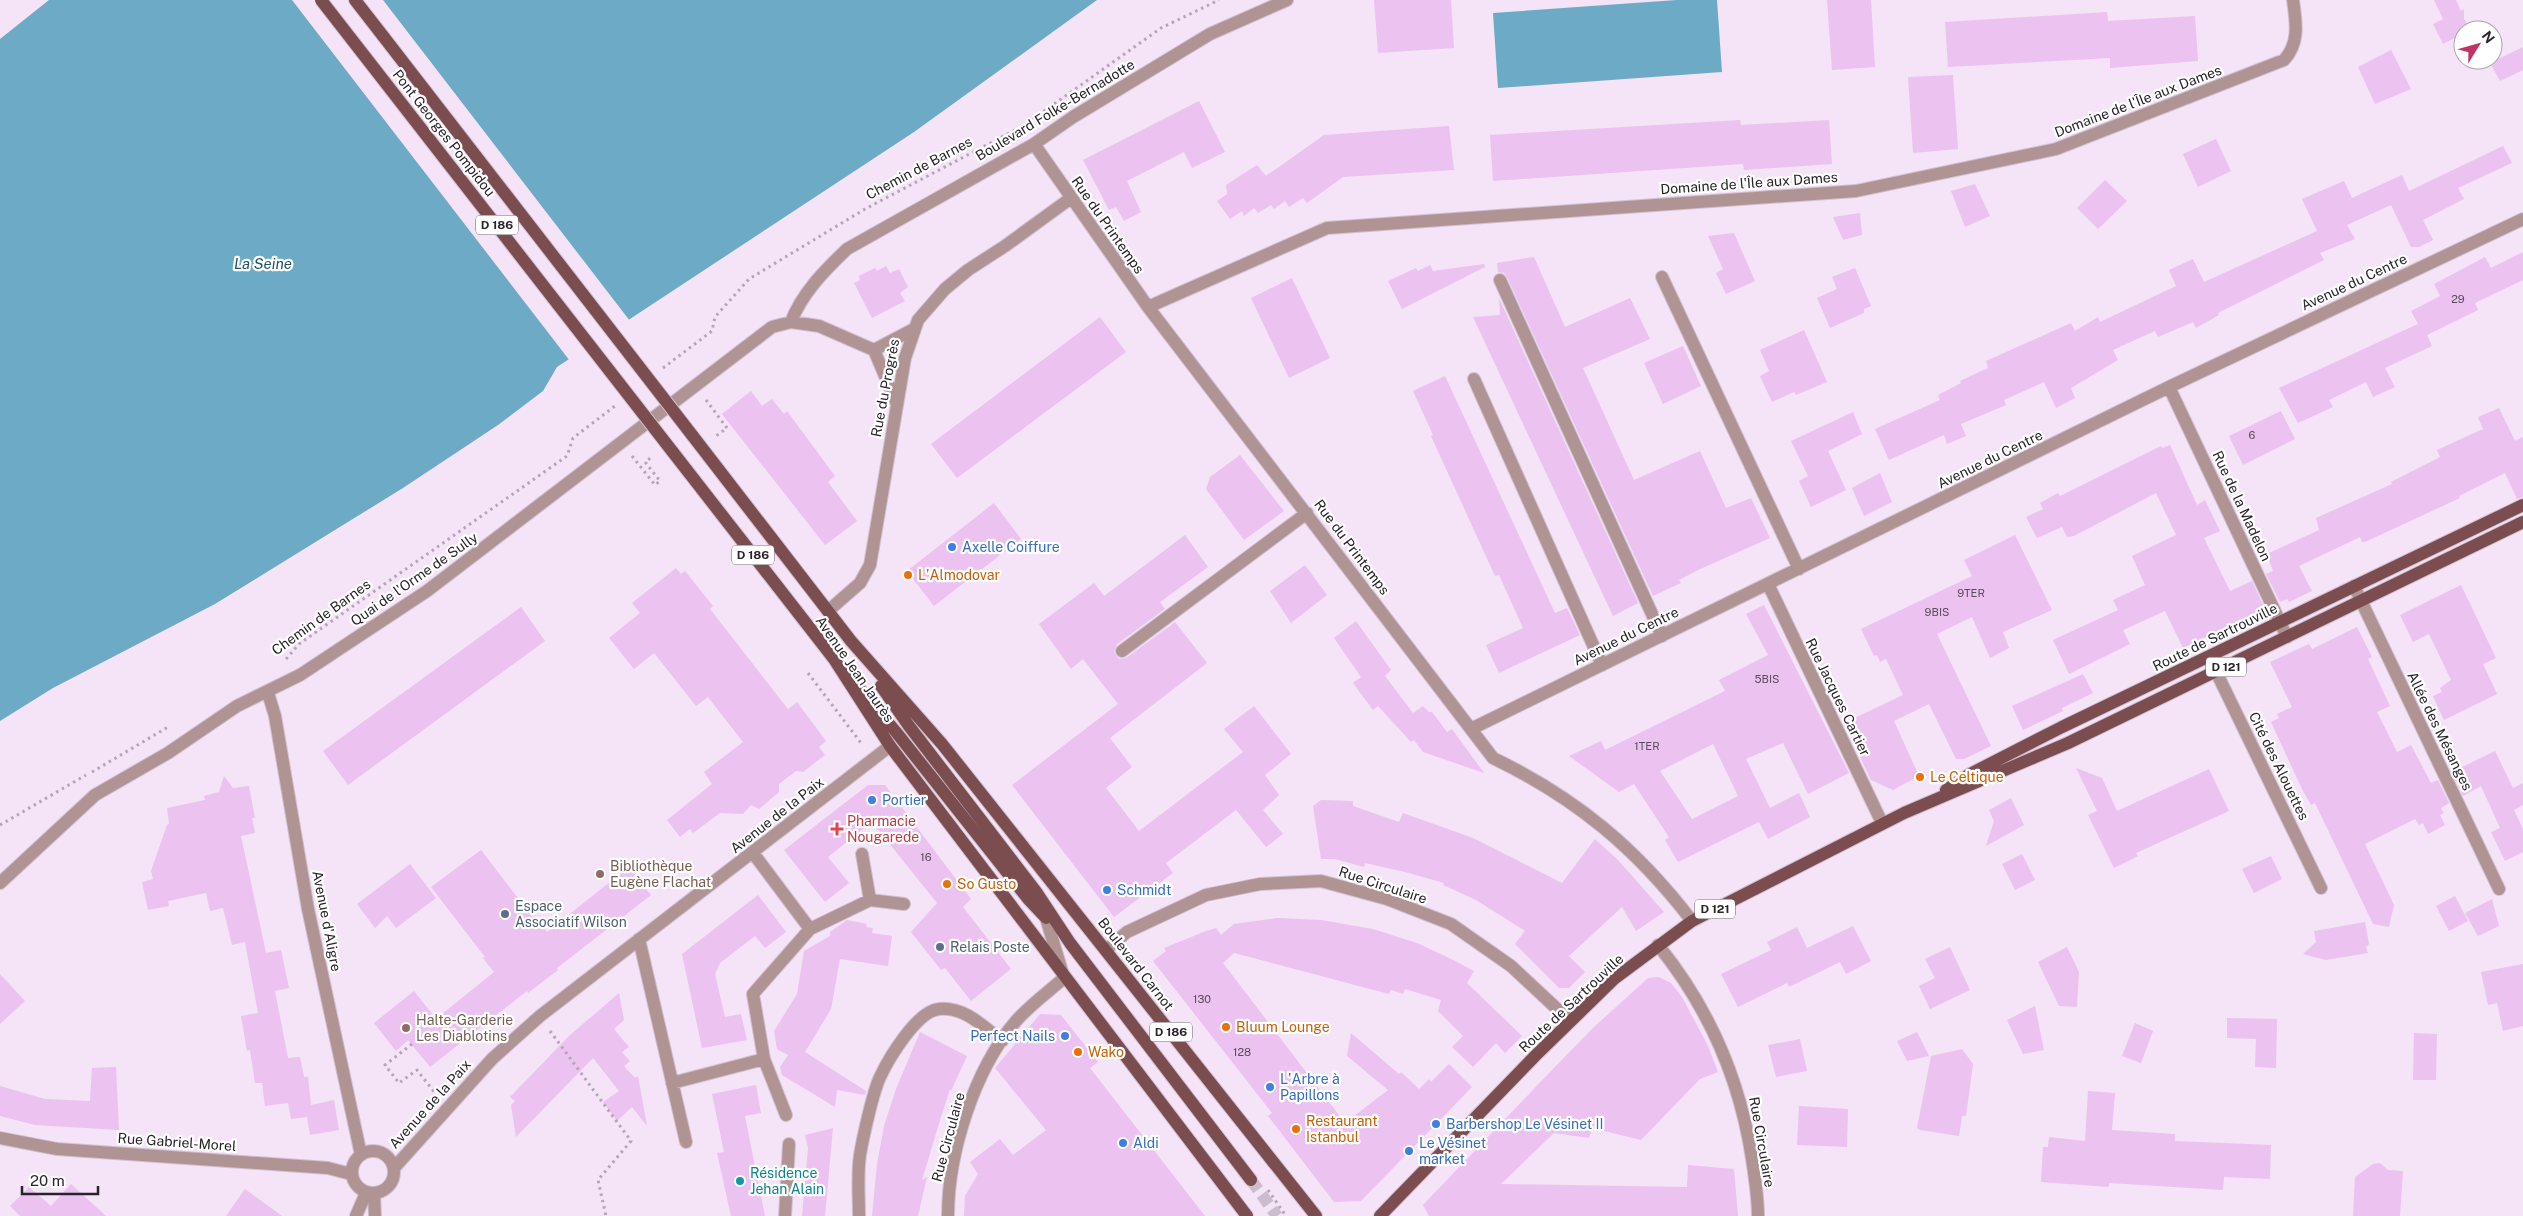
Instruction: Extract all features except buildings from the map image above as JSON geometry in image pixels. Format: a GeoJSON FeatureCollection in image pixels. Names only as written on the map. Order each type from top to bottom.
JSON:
{"type":"FeatureCollection","features":[{"type":"Feature","properties":{"kind":"main road","name":"Pont Georges Pompidou"},"geometry":{"type":"LineString","coordinates":[[322,0],[672,451]]}},
{"type":"Feature","properties":{"kind":"main road","name":"Pont Georges Pompidou"},"geometry":{"type":"LineString","coordinates":[[355,0],[692,435]]}},
{"type":"Feature","properties":{"kind":"main road","name":"Avenue Jean Jaurès"},"geometry":{"type":"LineString","coordinates":[[692,435],[851,641],[942,744],[1028,853]]}},
{"type":"Feature","properties":{"kind":"main road","name":"Avenue Jean Jaurès"},"geometry":{"type":"LineString","coordinates":[[672,451],[834,659],[865,710],[890,746],[1064,978]]}},
{"type":"Feature","properties":{"kind":"main road","name":"Route de Sartrouville"},"geometry":{"type":"LineString","coordinates":[[1925,803],[1970,774],[2062,727],[2523,504]]}},
{"type":"Feature","properties":{"kind":"main road","name":"Route de Sartrouville"},"geometry":{"type":"LineString","coordinates":[[1380,1216],[1570,1021],[1614,979],[1692,921],[1925,803],[2068,743],[2523,522]]}},
{"type":"Feature","properties":{"kind":"main road","name":"D 186"},"geometry":{"type":"LineString","coordinates":[[851,641],[908,726],[1037,893],[1070,943],[1251,1180]]}},
{"type":"Feature","properties":{"kind":"main road","name":"D 186"},"geometry":{"type":"LineString","coordinates":[[834,659],[896,732],[1006,872],[1070,943]]}},
{"type":"Feature","properties":{"kind":"main road","name":"Boulevard Carnot"},"geometry":{"type":"LineString","coordinates":[[1028,853],[1315,1214]]}},
{"type":"Feature","properties":{"kind":"main road","name":"D 186"},"geometry":{"type":"LineString","coordinates":[[1064,978],[1247,1216]]}},
{"type":"Feature","properties":{"kind":"street","name":"Boulevard Folke-Bernadotte"},"geometry":{"type":"LineString","coordinates":[[791,322],[796,308],[821,274],[847,249],[1034,144],[1073,117],[1210,34],[1287,0]]}},
{"type":"Feature","properties":{"kind":"street","name":"Domaine de l'Île aux Dames"},"geometry":{"type":"LineString","coordinates":[[1148,307],[1327,228],[1856,191],[2056,149],[2284,60],[2294,50],[2296,36],[2292,0]]}},
{"type":"Feature","properties":{"kind":"street","name":"Rue du Printemps"},"geometry":{"type":"LineString","coordinates":[[1034,144],[1148,307],[1492,758],[1529,775],[1573,802],[1615,837],[1648,869],[1692,921]]}},
{"type":"Feature","properties":{"kind":"street","name":"Rue du Progrès"},"geometry":{"type":"LineString","coordinates":[[828,611],[860,583],[870,565],[896,402],[912,330],[918,320],[945,289],[1071,198]]}},
{"type":"Feature","properties":{"kind":"street","name":"Avenue du Centre"},"geometry":{"type":"LineString","coordinates":[[1471,728],[2169,387],[2523,219]]}},
{"type":"Feature","properties":{"kind":"street"},"geometry":{"type":"LineString","coordinates":[[1662,277],[1799,569]]}},
{"type":"Feature","properties":{"kind":"street"},"geometry":{"type":"LineString","coordinates":[[1500,280],[1662,636]]}},
{"type":"Feature","properties":{"kind":"street"},"geometry":{"type":"LineString","coordinates":[[791,322],[819,326],[874,350],[896,402]]}},
{"type":"Feature","properties":{"kind":"street","name":"Quai de l'Orme de Sully"},"geometry":{"type":"LineString","coordinates":[[0,883],[95,795],[168,753],[237,706],[268,693],[300,675],[427,591],[766,331],[791,322]]}},
{"type":"Feature","properties":{"kind":"street"},"geometry":{"type":"LineString","coordinates":[[874,350],[912,330]]}},
{"type":"Feature","properties":{"kind":"street"},"geometry":{"type":"LineString","coordinates":[[1474,379],[1602,665]]}},
{"type":"Feature","properties":{"kind":"street","name":"Rue de la Madelon"},"geometry":{"type":"LineString","coordinates":[[2169,387],[2287,637]]}},
{"type":"Feature","properties":{"kind":"street"},"geometry":{"type":"LineString","coordinates":[[1122,651],[1307,513]]}},
{"type":"Feature","properties":{"kind":"street","name":"Rue Jacques Cartier"},"geometry":{"type":"LineString","coordinates":[[1768,584],[1882,824]]}},
{"type":"Feature","properties":{"kind":"street","name":"Allée des Mésanges"},"geometry":{"type":"LineString","coordinates":[[2354,586],[2499,888]]}},
{"type":"Feature","properties":{"kind":"street","name":"Cité des Alouettes"},"geometry":{"type":"LineString","coordinates":[[2209,657],[2322,888]]}},
{"type":"Feature","properties":{"kind":"street","name":"Avenue d'Aligre"},"geometry":{"type":"LineString","coordinates":[[268,693],[275,716],[308,909],[361,1155]]}},
{"type":"Feature","properties":{"kind":"street","name":"Avenue de la Paix"},"geometry":{"type":"LineString","coordinates":[[394,1168],[446,1107],[492,1059],[540,1016],[890,746]]}},
{"type":"Feature","properties":{"kind":"street"},"geometry":{"type":"LineString","coordinates":[[753,852],[810,929]]}},
{"type":"Feature","properties":{"kind":"street"},"geometry":{"type":"LineString","coordinates":[[862,854],[870,900]]}},
{"type":"Feature","properties":{"kind":"street","name":"Rue Circulaire"},"geometry":{"type":"LineString","coordinates":[[1106,950],[1127,932],[1206,895],[1260,884],[1321,881],[1387,899],[1451,924],[1511,966],[1570,1021]]}},
{"type":"Feature","properties":{"kind":"street"},"geometry":{"type":"LineString","coordinates":[[786,1115],[764,1059],[754,994],[810,929],[870,900],[904,904]]}},
{"type":"Feature","properties":{"kind":"street"},"geometry":{"type":"LineString","coordinates":[[1046,918],[1064,978]]}},
{"type":"Feature","properties":{"kind":"street"},"geometry":{"type":"LineString","coordinates":[[638,939],[686,1142]]}},
{"type":"Feature","properties":{"kind":"street","name":"Rue Circulaire"},"geometry":{"type":"LineString","coordinates":[[1658,945],[1683,977],[1706,1014],[1724,1053],[1738,1092],[1748,1132],[1758,1216]]}},
{"type":"Feature","properties":{"kind":"street","name":"Rue Circulaire"},"geometry":{"type":"LineString","coordinates":[[948,1216],[948,1199],[954,1159],[967,1112],[979,1081],[1015,1022],[1064,978]]}},
{"type":"Feature","properties":{"kind":"street"},"geometry":{"type":"LineString","coordinates":[[859,1216],[860,1156],[880,1077],[913,1025],[926,1014],[938,1009],[952,1010],[968,1016],[1002,1041]]}},
{"type":"Feature","properties":{"kind":"street"},"geometry":{"type":"LineString","coordinates":[[672,1083],[764,1059]]}},
{"type":"Feature","properties":{"kind":"street","name":"Rue Gabriel-Morel"},"geometry":{"type":"LineString","coordinates":[[0,1138],[57,1149],[328,1168],[352,1174]]}},
{"type":"Feature","properties":{"kind":"street"},"geometry":{"type":"LineString","coordinates":[[785,1216],[789,1144]]}},
{"type":"Feature","properties":{"kind":"street"},"geometry":{"type":"LineString","coordinates":[[372,1151],[386,1155],[394,1168],[394,1176],[387,1189],[370,1193],[358,1188],[352,1174],[355,1160],[361,1155],[372,1151]]}},
{"type":"Feature","properties":{"kind":"street"},"geometry":{"type":"LineString","coordinates":[[356,1216],[370,1193]]}},
{"type":"Feature","properties":{"kind":"street"},"geometry":{"type":"LineString","coordinates":[[370,1193],[375,1216]]}},
{"type":"Feature","properties":{"kind":"path"},"geometry":{"type":"LineString","coordinates":[[1029,121],[1162,28],[1218,0]]}},
{"type":"Feature","properties":{"kind":"path","name":"Chemin de Barnes"},"geometry":{"type":"LineString","coordinates":[[675,359],[712,331],[715,317],[750,279],[866,209],[1022,127]]}},
{"type":"Feature","properties":{"kind":"path"},"geometry":{"type":"LineString","coordinates":[[696,386],[727,428],[714,438]]}},
{"type":"Feature","properties":{"kind":"path"},"geometry":{"type":"LineString","coordinates":[[622,443],[654,485],[660,481],[645,462],[654,455]]}},
{"type":"Feature","properties":{"kind":"path","name":"Chemin de Barnes"},"geometry":{"type":"LineString","coordinates":[[285,660],[299,644],[567,456]]}},
{"type":"Feature","properties":{"kind":"path"},"geometry":{"type":"LineString","coordinates":[[808,674],[861,743]]}},
{"type":"Feature","properties":{"kind":"path"},"geometry":{"type":"LineString","coordinates":[[0,825],[175,723]]}},
{"type":"Feature","properties":{"kind":"path"},"geometry":{"type":"LineString","coordinates":[[540,1016],[631,1141],[598,1180],[606,1216]]}},
{"type":"Feature","properties":{"kind":"path"},"geometry":{"type":"LineString","coordinates":[[412,1044],[385,1065],[399,1083],[417,1070],[446,1107]]}},
{"type":"Feature","properties":{"kind":"water","name":"La Seine"},"geometry":{"type":"Polygon","coordinates":[[[49,0],[1097,0],[914,132],[557,367],[543,391],[498,425],[403,488],[215,604],[53,688],[0,721],[0,39],[49,0]]]}},
{"type":"Feature","properties":{"kind":"water"},"geometry":{"type":"Polygon","coordinates":[[[1677,0],[1717,0],[1722,72],[1498,88],[1493,13],[1677,0]]]}},
{"type":"Feature","properties":{"kind":"pier"},"geometry":{"type":"Polygon","coordinates":[[[292,0],[383,0],[630,321],[570,361],[292,0]]]}},
{"type":"Feature","properties":{"kind":"tunnel"},"geometry":{"type":"LineString","coordinates":[[1251,1180],[1277,1216]]}},
{"type":"Feature","properties":{"kind":"place","name":"Axelle Coiffure"},"geometry":{"type":"Point","coordinates":[952,547]}},
{"type":"Feature","properties":{"kind":"place","name":"L'Almodovar"},"geometry":{"type":"Point","coordinates":[908,575]}},
{"type":"Feature","properties":{"kind":"place","name":"Le Celtique"},"geometry":{"type":"Point","coordinates":[1920,777]}},
{"type":"Feature","properties":{"kind":"place","name":"Portier"},"geometry":{"type":"Point","coordinates":[872,800]}},
{"type":"Feature","properties":{"kind":"place","name":"Pharmacie Nougarede"},"geometry":{"type":"Point","coordinates":[837,829]}},
{"type":"Feature","properties":{"kind":"place","name":"Bibliothèque Eugène Flachat"},"geometry":{"type":"Point","coordinates":[600,874]}},
{"type":"Feature","properties":{"kind":"place","name":"So Gusto"},"geometry":{"type":"Point","coordinates":[947,884]}},
{"type":"Feature","properties":{"kind":"place","name":"Schmidt"},"geometry":{"type":"Point","coordinates":[1107,890]}},
{"type":"Feature","properties":{"kind":"place","name":"Espace Associatif Wilson"},"geometry":{"type":"Point","coordinates":[505,914]}},
{"type":"Feature","properties":{"kind":"place","name":"Relais Poste"},"geometry":{"type":"Point","coordinates":[940,947]}},
{"type":"Feature","properties":{"kind":"place","name":"Bluum Lounge"},"geometry":{"type":"Point","coordinates":[1226,1027]}},
{"type":"Feature","properties":{"kind":"place","name":"Halte-Garderie Les Diablotins"},"geometry":{"type":"Point","coordinates":[406,1028]}},
{"type":"Feature","properties":{"kind":"place","name":"Perfect Nails"},"geometry":{"type":"Point","coordinates":[1065,1036]}},
{"type":"Feature","properties":{"kind":"place","name":"Wako"},"geometry":{"type":"Point","coordinates":[1078,1052]}},
{"type":"Feature","properties":{"kind":"place","name":"L'Arbre à Papillons"},"geometry":{"type":"Point","coordinates":[1270,1087]}},
{"type":"Feature","properties":{"kind":"place","name":"Barbershop Le Vésinet II"},"geometry":{"type":"Point","coordinates":[1436,1124]}},
{"type":"Feature","properties":{"kind":"place","name":"Restaurant Istanbul"},"geometry":{"type":"Point","coordinates":[1296,1129]}},
{"type":"Feature","properties":{"kind":"place","name":"Aldi"},"geometry":{"type":"Point","coordinates":[1123,1143]}},
{"type":"Feature","properties":{"kind":"place","name":"Le Vésinet market"},"geometry":{"type":"Point","coordinates":[1409,1151]}},
{"type":"Feature","properties":{"kind":"place","name":"Résidence Jehan Alain"},"geometry":{"type":"Point","coordinates":[740,1181]}}]}
